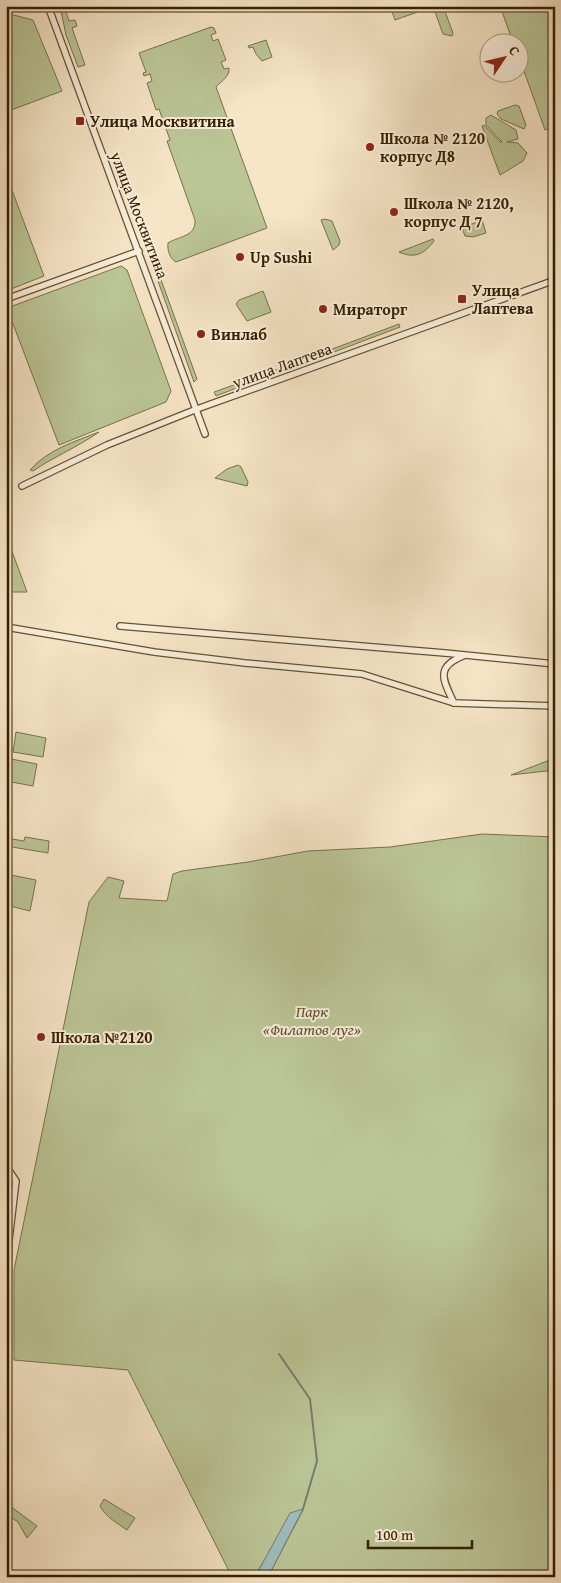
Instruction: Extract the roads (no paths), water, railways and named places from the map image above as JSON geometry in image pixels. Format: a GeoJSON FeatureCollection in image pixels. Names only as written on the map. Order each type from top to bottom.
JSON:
{"type":"FeatureCollection","features":[{"type":"Feature","properties":{"kind":"street","name":"улица Москвитина"},"geometry":{"type":"LineString","coordinates":[[48,6],[205,434]]}},
{"type":"Feature","properties":{"kind":"street"},"geometry":{"type":"LineString","coordinates":[[6,299],[139,252]]}},
{"type":"Feature","properties":{"kind":"street","name":"улица Лаптева"},"geometry":{"type":"LineString","coordinates":[[22,486],[107,444],[197,409],[555,280]]}},
{"type":"Feature","properties":{"kind":"street"},"geometry":{"type":"LineString","coordinates":[[120,626],[555,664]]}},
{"type":"Feature","properties":{"kind":"street"},"geometry":{"type":"LineString","coordinates":[[6,627],[154,652],[362,674],[454,703],[555,706]]}},
{"type":"Feature","properties":{"kind":"street"},"geometry":{"type":"LineString","coordinates":[[454,703],[443,678],[445,668],[451,660],[465,655]]}},
{"type":"Feature","properties":{"kind":"street"},"geometry":{"type":"LineString","coordinates":[[6,1172],[10,1172],[16,1181],[9,1240],[6,1345]]}},
{"type":"Feature","properties":{"kind":"water"},"geometry":{"type":"Polygon","coordinates":[[[303,1509],[268,1577],[255,1577],[290,1513],[303,1509]]]}},
{"type":"Feature","properties":{"kind":"waterway"},"geometry":{"type":"LineString","coordinates":[[279,1354],[310,1399],[317,1461],[303,1509]]}},
{"type":"Feature","properties":{"kind":"place","name":"Улица Москвитина"},"geometry":{"type":"Point","coordinates":[80,121]}},
{"type":"Feature","properties":{"kind":"place","name":"Школа № 2120 корпус Д8"},"geometry":{"type":"Point","coordinates":[370,147]}},
{"type":"Feature","properties":{"kind":"place","name":"Школа № 2120, корпус Д 7"},"geometry":{"type":"Point","coordinates":[394,212]}},
{"type":"Feature","properties":{"kind":"place","name":"Up Sushi"},"geometry":{"type":"Point","coordinates":[240,257]}},
{"type":"Feature","properties":{"kind":"place","name":"Улица Лаптева"},"geometry":{"type":"Point","coordinates":[462,299]}},
{"type":"Feature","properties":{"kind":"place","name":"Мираторг"},"geometry":{"type":"Point","coordinates":[323,309]}},
{"type":"Feature","properties":{"kind":"place","name":"Винлаб"},"geometry":{"type":"Point","coordinates":[201,334]}},
{"type":"Feature","properties":{"kind":"place","name":"Школа №2120"},"geometry":{"type":"Point","coordinates":[41,1037]}},
{"type":"Feature","properties":{"kind":"park label","name":"Парк «Филатов луг»"},"geometry":{"type":"Point","coordinates":[312,1020]}}]}
